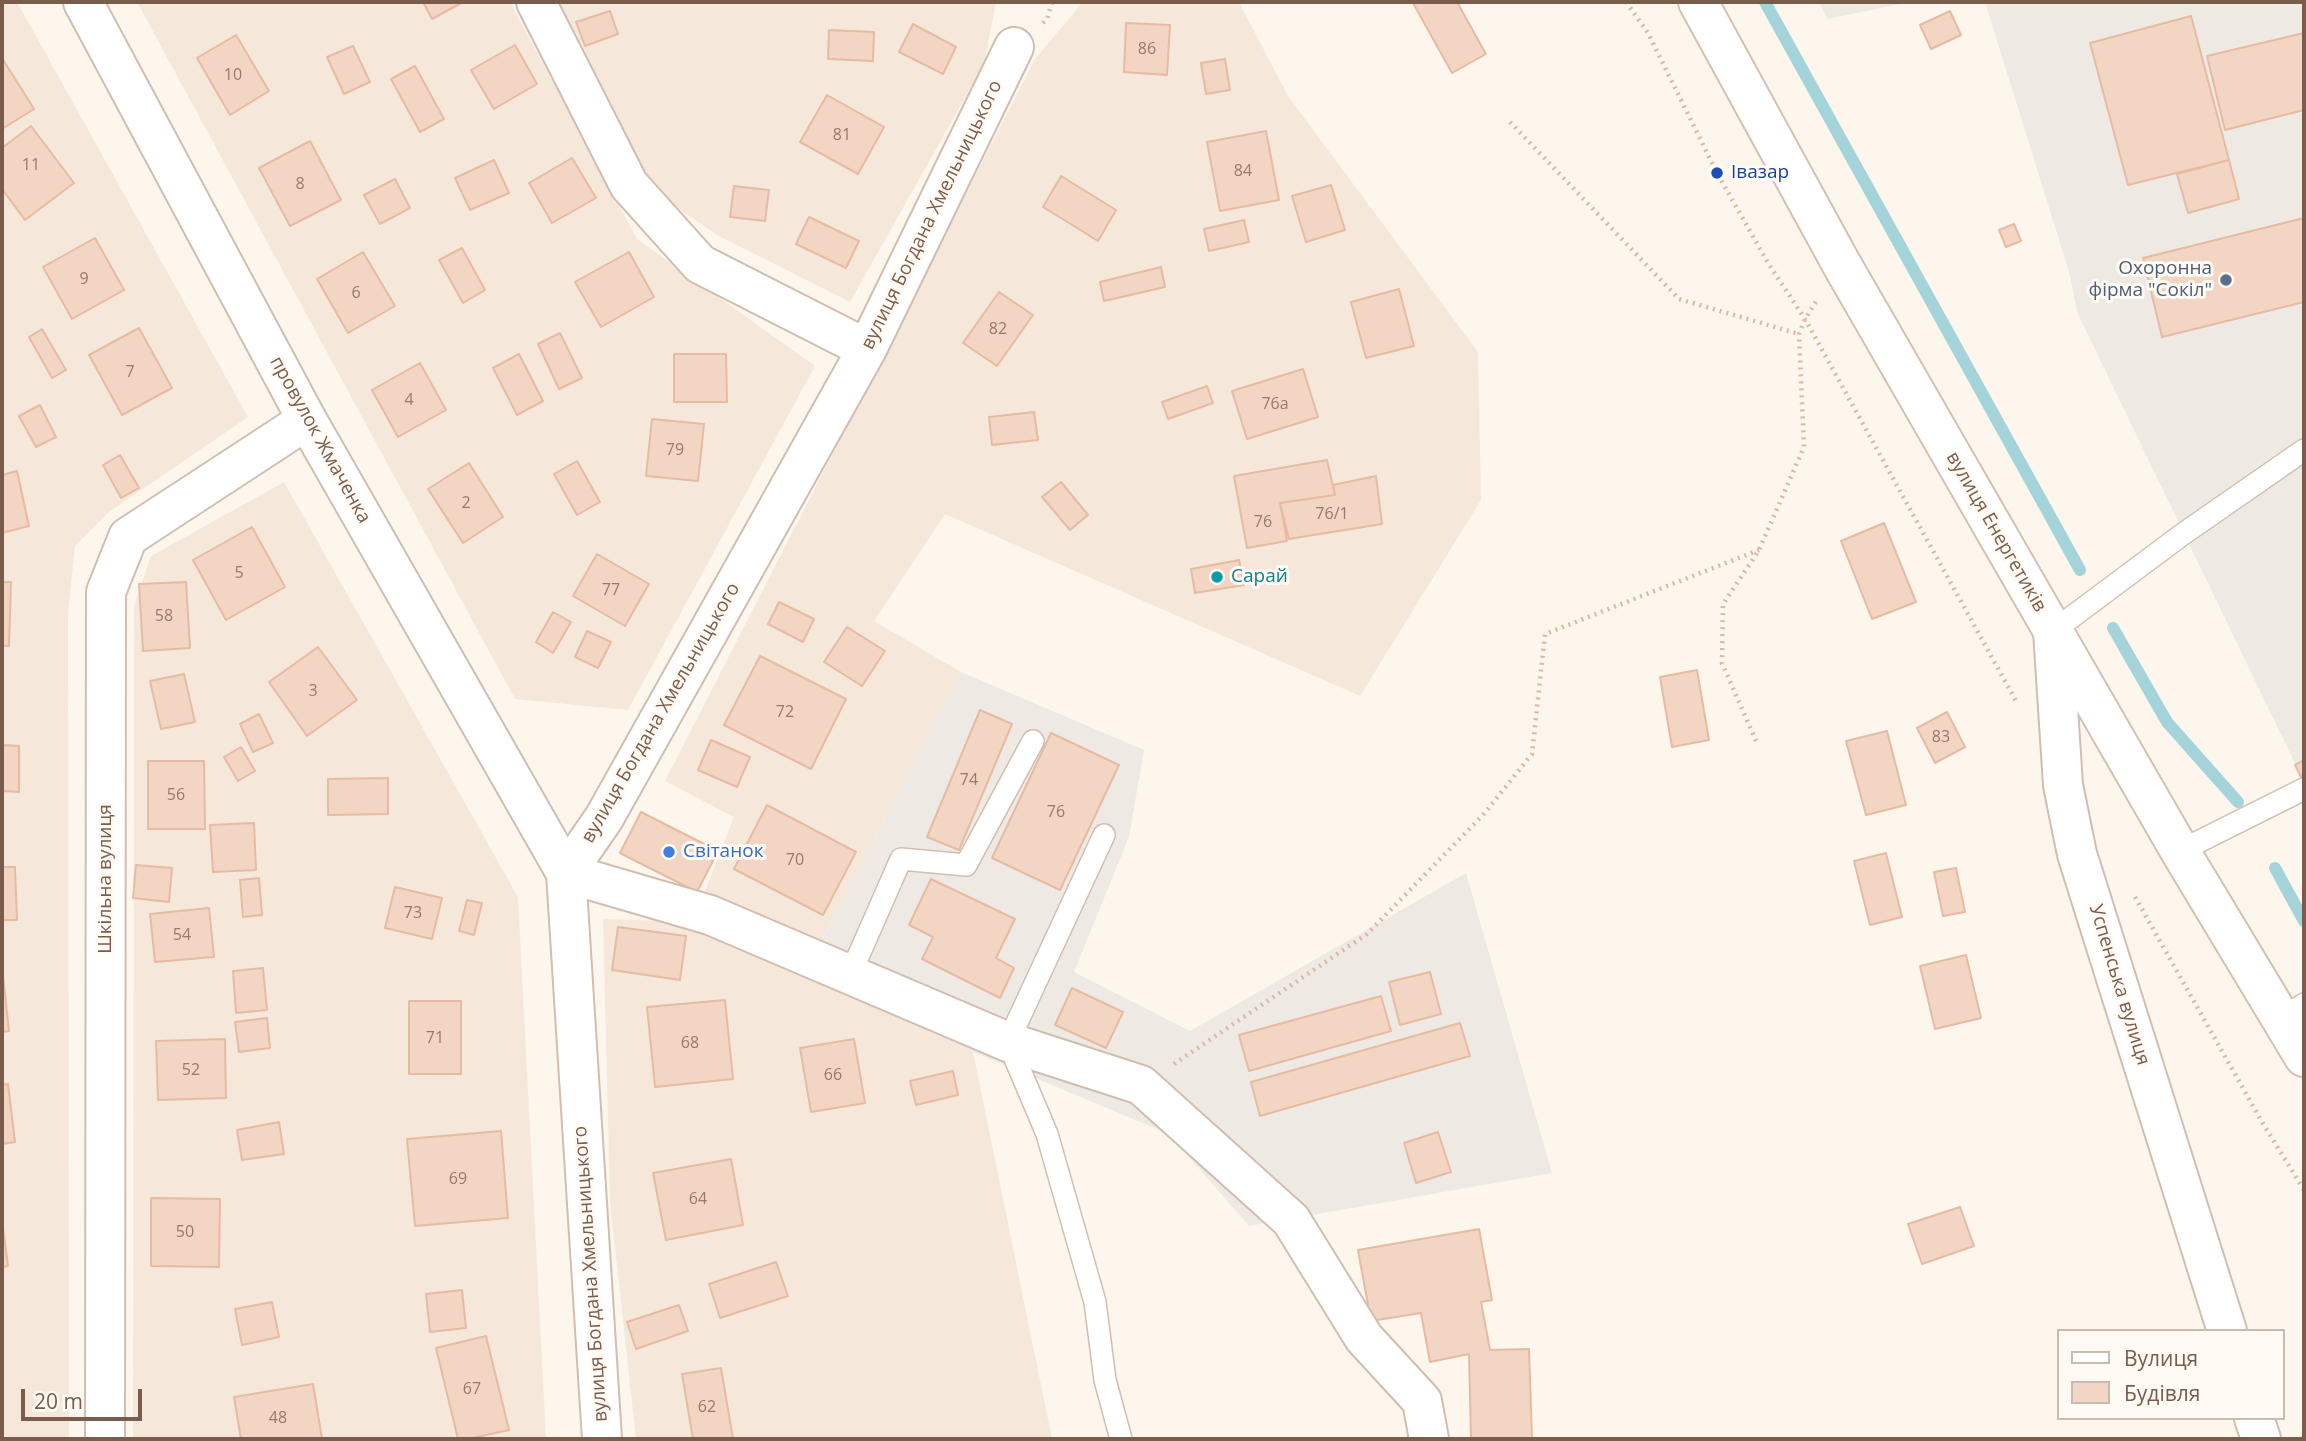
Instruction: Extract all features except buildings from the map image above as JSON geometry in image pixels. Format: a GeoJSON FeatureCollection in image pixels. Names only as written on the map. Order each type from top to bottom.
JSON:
{"type":"FeatureCollection","features":[{"type":"Feature","properties":{"kind":"street","name":"провулок Жмаченка"},"geometry":{"type":"LineString","coordinates":[[83,2],[307,420],[566,873]]}},
{"type":"Feature","properties":{"kind":"street"},"geometry":{"type":"LineString","coordinates":[[536,2],[629,185],[700,264],[867,349]]}},
{"type":"Feature","properties":{"kind":"street","name":"вулиця Енергетиків"},"geometry":{"type":"LineString","coordinates":[[1698,2],[1842,265],[2180,851],[2293,1011],[2304,1057]]}},
{"type":"Feature","properties":{"kind":"street","name":"вулиця Богдана Хмельницького"},"geometry":{"type":"LineString","coordinates":[[602,1439],[566,873],[604,818],[867,349],[1014,47]]}},
{"type":"Feature","properties":{"kind":"street","name":"Шкільна вулиця"},"geometry":{"type":"LineString","coordinates":[[105,1439],[106,592],[128,537],[307,420]]}},
{"type":"Feature","properties":{"kind":"street","name":"Успенська вулиця"},"geometry":{"type":"LineString","coordinates":[[2053,631],[2063,785],[2077,854],[2226,1329]]}},
{"type":"Feature","properties":{"kind":"street"},"geometry":{"type":"LineString","coordinates":[[566,873],[710,915],[1007,1042],[1141,1085],[1291,1220],[1364,1338],[1422,1401],[1429,1439]]}},
{"type":"Feature","properties":{"kind":"street"},"geometry":{"type":"LineString","coordinates":[[2255,1420],[2261,1439]]}},
{"type":"Feature","properties":{"kind":"lane"},"geometry":{"type":"LineString","coordinates":[[2053,631],[2183,534],[2304,450]]}},
{"type":"Feature","properties":{"kind":"lane"},"geometry":{"type":"LineString","coordinates":[[850,975],[901,859],[966,865],[1033,741]]}},
{"type":"Feature","properties":{"kind":"lane"},"geometry":{"type":"LineString","coordinates":[[2180,851],[2304,789]]}},
{"type":"Feature","properties":{"kind":"lane"},"geometry":{"type":"LineString","coordinates":[[1104,835],[1007,1042],[1047,1134],[1095,1301],[1105,1380],[1121,1439]]}},
{"type":"Feature","properties":{"kind":"path"},"geometry":{"type":"LineString","coordinates":[[1626,2],[1648,33],[1717,173],[1768,263],[1805,319],[2017,703]]}},
{"type":"Feature","properties":{"kind":"path"},"geometry":{"type":"LineString","coordinates":[[1510,122],[1679,299],[1799,334]]}},
{"type":"Feature","properties":{"kind":"path"},"geometry":{"type":"LineString","coordinates":[[1756,741],[1722,663],[1723,604],[1759,550],[1804,447],[1799,334],[1805,319],[1842,265]]}},
{"type":"Feature","properties":{"kind":"path"},"geometry":{"type":"LineString","coordinates":[[1141,1085],[1367,934],[1483,815],[1532,754],[1545,634],[1759,550]]}},
{"type":"Feature","properties":{"kind":"path"},"geometry":{"type":"LineString","coordinates":[[2134,895],[2262,1122],[2304,1190]]}},
{"type":"Feature","properties":{"kind":"shaded area"},"geometry":{"type":"Polygon","coordinates":[[[2,2],[17,2],[248,417],[109,512],[75,546],[68,613],[69,1439],[2,1439],[2,2]]]}},
{"type":"Feature","properties":{"kind":"shaded area"},"geometry":{"type":"Polygon","coordinates":[[[137,2],[510,2],[637,239],[815,366],[628,710],[515,699],[137,2]]]}},
{"type":"Feature","properties":{"kind":"shaded area"},"geometry":{"type":"Polygon","coordinates":[[[547,2],[996,2],[984,64],[850,302],[717,235],[639,181],[547,2]]]}},
{"type":"Feature","properties":{"kind":"shaded area"},"geometry":{"type":"Polygon","coordinates":[[[1083,2],[1239,2],[1288,96],[1478,352],[1481,500],[1360,696],[945,514],[874,621],[961,672],[822,940],[705,891],[734,817],[665,781],[1035,59],[1083,2]]]}},
{"type":"Feature","properties":{"kind":"shaded area"},"geometry":{"type":"Polygon","coordinates":[[[1819,2],[1910,2],[1827,19],[1819,2]]]}},
{"type":"Feature","properties":{"kind":"shaded area"},"geometry":{"type":"Polygon","coordinates":[[[1985,2],[2304,2],[2304,782],[2077,312],[2070,275],[1985,2]]]}},
{"type":"Feature","properties":{"kind":"shaded area"},"geometry":{"type":"Polygon","coordinates":[[[284,482],[518,897],[546,1439],[133,1439],[134,606],[151,556],[284,482]]]}},
{"type":"Feature","properties":{"kind":"shaded area"},"geometry":{"type":"Polygon","coordinates":[[[961,672],[1144,750],[1129,837],[1074,972],[1190,1031],[1466,873],[1552,1173],[1249,1226],[1169,1134],[973,1052],[805,973],[961,672]]]}},
{"type":"Feature","properties":{"kind":"shaded area"},"geometry":{"type":"Polygon","coordinates":[[[603,919],[703,922],[973,1052],[1052,1439],[636,1439],[610,1202],[603,919]]]}},
{"type":"Feature","properties":{"kind":"waterway"},"geometry":{"type":"LineString","coordinates":[[1765,2],[2080,570]]}},
{"type":"Feature","properties":{"kind":"waterway"},"geometry":{"type":"LineString","coordinates":[[2113,628],[2167,722],[2238,802]]}},
{"type":"Feature","properties":{"kind":"waterway"},"geometry":{"type":"LineString","coordinates":[[2275,868],[2304,921]]}},
{"type":"Feature","properties":{"kind":"place","name":"Івазар"},"geometry":{"type":"Point","coordinates":[1717,173]}},
{"type":"Feature","properties":{"kind":"place","name":"Охоронна фірма \"Сокіл\""},"geometry":{"type":"Point","coordinates":[2226,280]}},
{"type":"Feature","properties":{"kind":"place","name":"Сарай"},"geometry":{"type":"Point","coordinates":[1217,577]}},
{"type":"Feature","properties":{"kind":"place","name":"Світанок"},"geometry":{"type":"Point","coordinates":[669,852]}}]}
